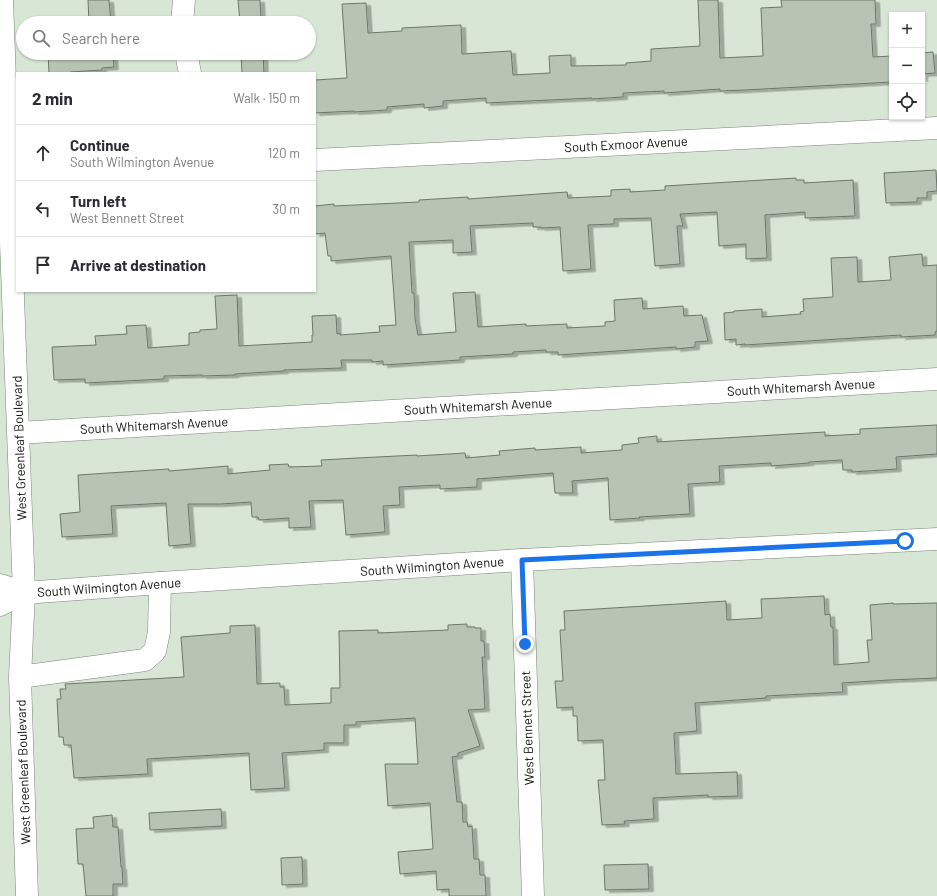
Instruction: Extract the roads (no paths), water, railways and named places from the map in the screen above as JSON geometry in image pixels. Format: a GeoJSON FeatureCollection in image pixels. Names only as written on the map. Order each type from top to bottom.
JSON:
{"type":"FeatureCollection","features":[{"type":"Feature","properties":{"kind":"street","name":"West Greenleaf Boulevard"},"geometry":{"type":"LineString","coordinates":[[2,0],[14,272],[24,593],[20,677],[27,896]]}},
{"type":"Feature","properties":{"kind":"street"},"geometry":{"type":"LineString","coordinates":[[183,16],[184,0]]}},
{"type":"Feature","properties":{"kind":"street"},"geometry":{"type":"LineString","coordinates":[[187,60],[190,72]]}},
{"type":"Feature","properties":{"kind":"street","name":"South Exmoor Avenue"},"geometry":{"type":"LineString","coordinates":[[316,160],[937,128]]}},
{"type":"Feature","properties":{"kind":"street","name":"South Whitemarsh Avenue"},"geometry":{"type":"LineString","coordinates":[[18,434],[937,379]]}},
{"type":"Feature","properties":{"kind":"street","name":"South Wilmington Avenue"},"geometry":{"type":"LineString","coordinates":[[0,605],[24,593],[160,583],[522,560],[937,539]]}},
{"type":"Feature","properties":{"kind":"street","name":"West Bennett Street"},"geometry":{"type":"LineString","coordinates":[[522,560],[533,896]]}},
{"type":"Feature","properties":{"kind":"street"},"geometry":{"type":"LineString","coordinates":[[20,677],[145,660],[155,651],[159,632],[160,583]]}},
{"type":"Feature","properties":{"kind":"street","name":"South Wilmington Avenue"},"geometry":{"type":"LineString","coordinates":[[0,585],[24,593]]}}]}
